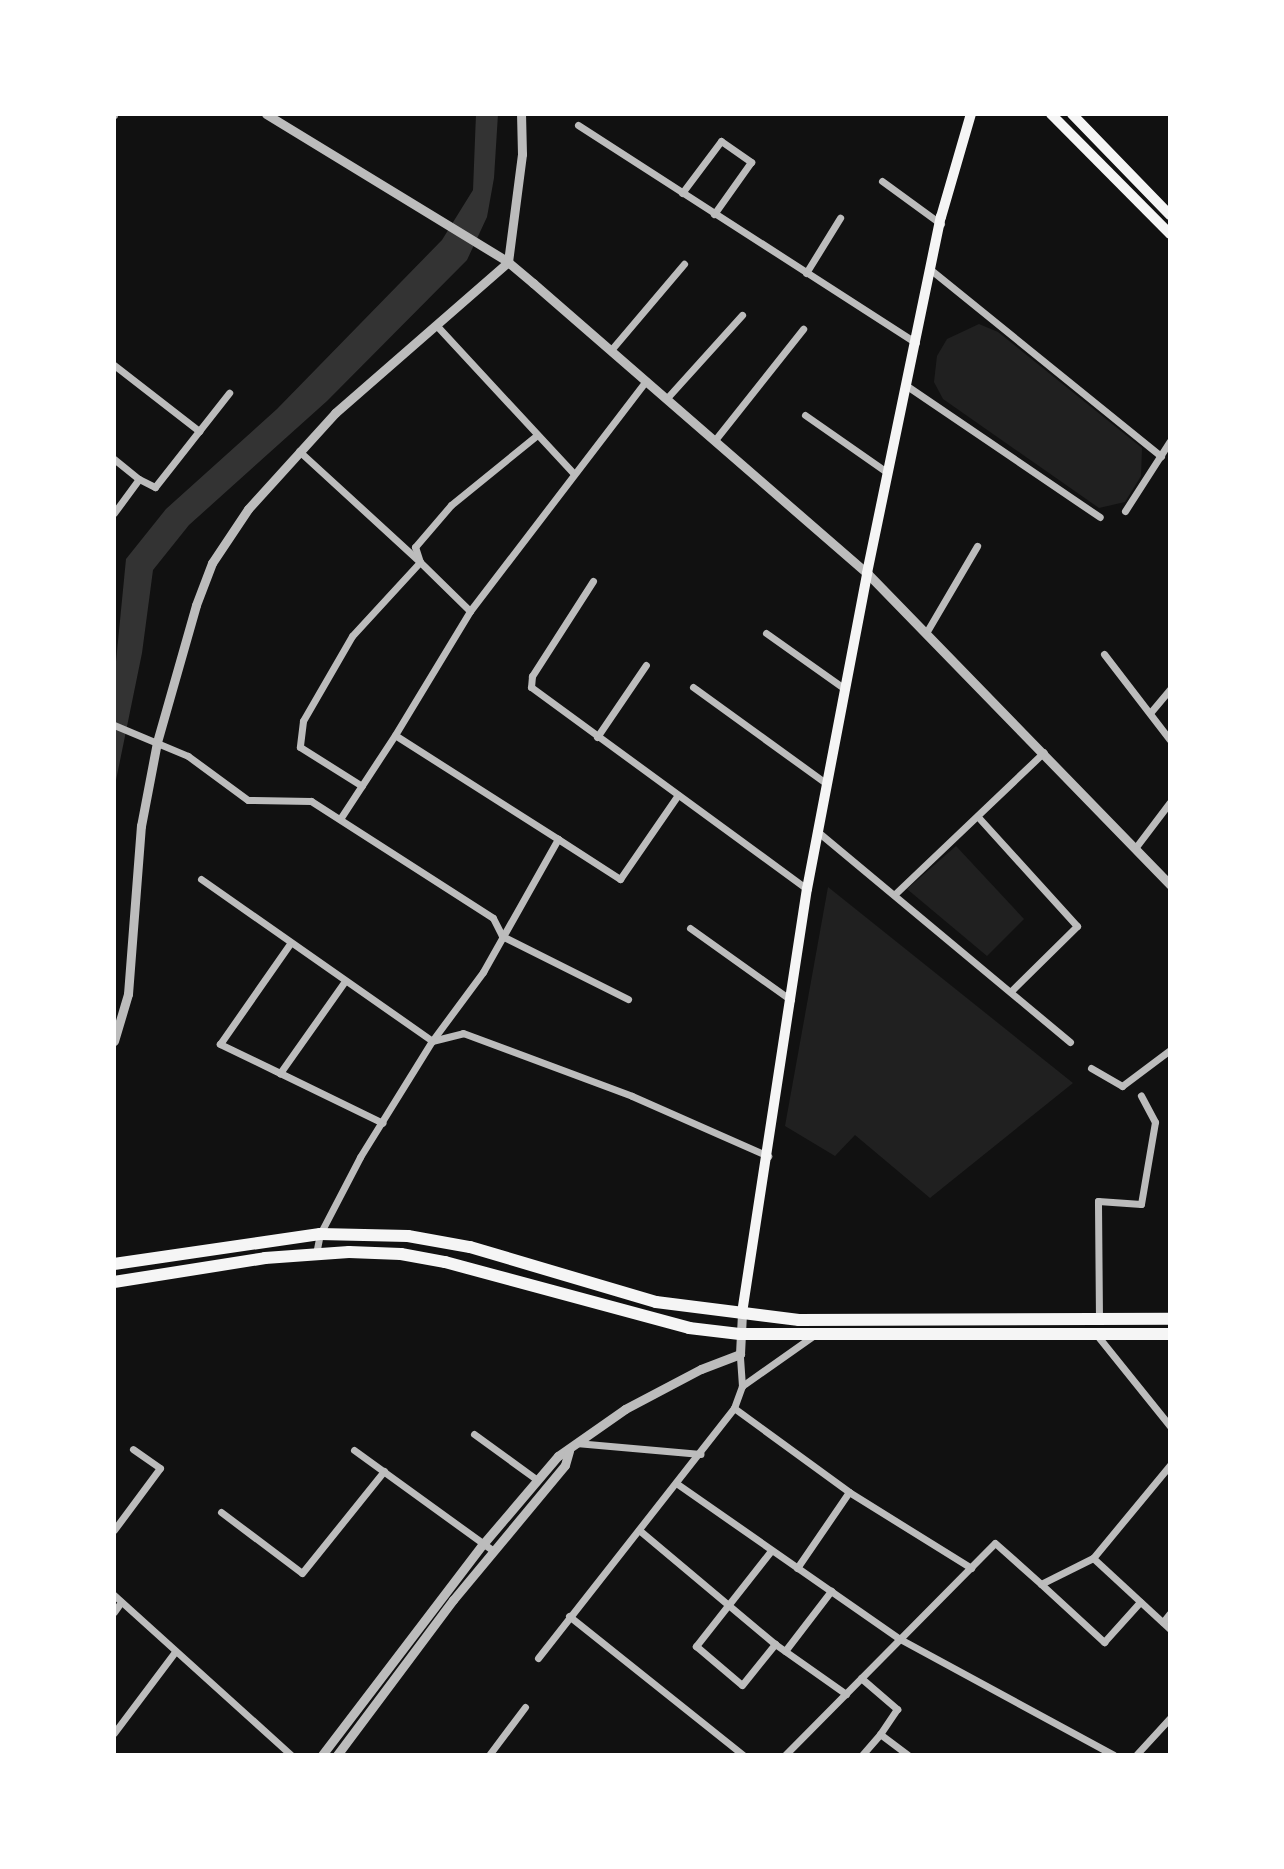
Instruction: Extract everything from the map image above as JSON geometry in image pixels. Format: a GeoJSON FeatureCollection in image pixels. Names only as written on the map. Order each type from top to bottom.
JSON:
{"type":"FeatureCollection","features":[{"type":"Feature","properties":{"kind":"highway"},"geometry":{"type":"LineString","coordinates":[[114,1264],[320,1234],[408,1236],[470,1247],[656,1302],[799,1320],[1170,1319]]}},
{"type":"Feature","properties":{"kind":"highway"},"geometry":{"type":"LineString","coordinates":[[114,1282],[316,1254],[401,1254],[445,1262],[688,1328],[740,1334],[1170,1334]]}},
{"type":"Feature","properties":{"kind":"main road"},"geometry":{"type":"LineString","coordinates":[[742,1313],[807,889],[867,573],[941,224],[971,114]]}},
{"type":"Feature","properties":{"kind":"main road"},"geometry":{"type":"LineString","coordinates":[[1051,114],[1170,234]]}},
{"type":"Feature","properties":{"kind":"main road"},"geometry":{"type":"LineString","coordinates":[[1072,114],[1170,215]]}},
{"type":"Feature","properties":{"kind":"street"},"geometry":{"type":"LineString","coordinates":[[266,114],[508,262],[867,573],[1044,752],[1170,885]]}},
{"type":"Feature","properties":{"kind":"street"},"geometry":{"type":"LineString","coordinates":[[114,1041],[128,994],[141,826],[157,742],[196,605],[212,564],[248,509],[335,413],[508,262],[522,154],[521,114]]}},
{"type":"Feature","properties":{"kind":"street"},"geometry":{"type":"LineString","coordinates":[[578,125],[916,343]]}},
{"type":"Feature","properties":{"kind":"street"},"geometry":{"type":"LineString","coordinates":[[682,193],[721,141],[751,162],[714,214]]}},
{"type":"Feature","properties":{"kind":"street"},"geometry":{"type":"LineString","coordinates":[[882,181],[941,224]]}},
{"type":"Feature","properties":{"kind":"street"},"geometry":{"type":"LineString","coordinates":[[806,273],[840,218]]}},
{"type":"Feature","properties":{"kind":"street"},"geometry":{"type":"LineString","coordinates":[[611,350],[684,264]]}},
{"type":"Feature","properties":{"kind":"street"},"geometry":{"type":"LineString","coordinates":[[931,270],[1161,456]]}},
{"type":"Feature","properties":{"kind":"street"},"geometry":{"type":"LineString","coordinates":[[667,398],[742,315]]}},
{"type":"Feature","properties":{"kind":"street"},"geometry":{"type":"LineString","coordinates":[[437,326],[573,473]]}},
{"type":"Feature","properties":{"kind":"street"},"geometry":{"type":"LineString","coordinates":[[715,440],[803,329]]}},
{"type":"Feature","properties":{"kind":"street"},"geometry":{"type":"LineString","coordinates":[[114,365],[199,431]]}},
{"type":"Feature","properties":{"kind":"street"},"geometry":{"type":"LineString","coordinates":[[340,819],[395,735],[470,611],[646,381]]}},
{"type":"Feature","properties":{"kind":"street"},"geometry":{"type":"LineString","coordinates":[[907,386],[1100,517]]}},
{"type":"Feature","properties":{"kind":"street"},"geometry":{"type":"LineString","coordinates":[[114,459],[139,479],[156,486],[229,393]]}},
{"type":"Feature","properties":{"kind":"street"},"geometry":{"type":"LineString","coordinates":[[806,415],[888,473]]}},
{"type":"Feature","properties":{"kind":"street"},"geometry":{"type":"LineString","coordinates":[[420,562],[415,547],[452,505],[537,435]]}},
{"type":"Feature","properties":{"kind":"street"},"geometry":{"type":"LineString","coordinates":[[1125,511],[1170,441]]}},
{"type":"Feature","properties":{"kind":"street"},"geometry":{"type":"LineString","coordinates":[[299,451],[470,611]]}},
{"type":"Feature","properties":{"kind":"street"},"geometry":{"type":"LineString","coordinates":[[114,513],[139,479]]}},
{"type":"Feature","properties":{"kind":"street"},"geometry":{"type":"LineString","coordinates":[[926,633],[977,546]]}},
{"type":"Feature","properties":{"kind":"street"},"geometry":{"type":"LineString","coordinates":[[362,786],[300,747],[303,721],[352,636],[420,562]]}},
{"type":"Feature","properties":{"kind":"street"},"geometry":{"type":"LineString","coordinates":[[593,581],[533,676],[531,687],[807,889]]}},
{"type":"Feature","properties":{"kind":"street"},"geometry":{"type":"LineString","coordinates":[[766,634],[845,689]]}},
{"type":"Feature","properties":{"kind":"street"},"geometry":{"type":"LineString","coordinates":[[1104,654],[1170,740]]}},
{"type":"Feature","properties":{"kind":"street"},"geometry":{"type":"LineString","coordinates":[[597,737],[646,665]]}},
{"type":"Feature","properties":{"kind":"street"},"geometry":{"type":"LineString","coordinates":[[693,687],[827,784]]}},
{"type":"Feature","properties":{"kind":"street"},"geometry":{"type":"LineString","coordinates":[[1150,713],[1170,689]]}},
{"type":"Feature","properties":{"kind":"street"},"geometry":{"type":"LineString","coordinates":[[114,725],[157,742],[213,771],[248,800],[311,801],[493,918],[502,936],[628,999]]}},
{"type":"Feature","properties":{"kind":"street"},"geometry":{"type":"LineString","coordinates":[[395,735],[620,879],[678,796]]}},
{"type":"Feature","properties":{"kind":"street"},"geometry":{"type":"LineString","coordinates":[[896,894],[979,818],[1044,752]]}},
{"type":"Feature","properties":{"kind":"street"},"geometry":{"type":"LineString","coordinates":[[1136,847],[1170,802]]}},
{"type":"Feature","properties":{"kind":"street"},"geometry":{"type":"LineString","coordinates":[[979,818],[1077,926],[1012,989]]}},
{"type":"Feature","properties":{"kind":"street"},"geometry":{"type":"LineString","coordinates":[[818,832],[1012,989],[1070,1042]]}},
{"type":"Feature","properties":{"kind":"street"},"geometry":{"type":"LineString","coordinates":[[316,1254],[320,1234],[383,1123],[432,1041],[483,972],[558,839]]}},
{"type":"Feature","properties":{"kind":"street"},"geometry":{"type":"LineString","coordinates":[[201,879],[289,945],[432,1041],[463,1033],[632,1096],[768,1156]]}},
{"type":"Feature","properties":{"kind":"street"},"geometry":{"type":"LineString","coordinates":[[690,929],[791,1000]]}},
{"type":"Feature","properties":{"kind":"street"},"geometry":{"type":"LineString","coordinates":[[289,945],[220,1044],[383,1123]]}},
{"type":"Feature","properties":{"kind":"street"},"geometry":{"type":"LineString","coordinates":[[280,1073],[345,981]]}},
{"type":"Feature","properties":{"kind":"street"},"geometry":{"type":"LineString","coordinates":[[1091,1068],[1122,1086],[1170,1050]]}},
{"type":"Feature","properties":{"kind":"street"},"geometry":{"type":"LineString","coordinates":[[1099,1319],[1098,1202],[1141,1204],[1155,1122],[1142,1096]]}},
{"type":"Feature","properties":{"kind":"street"},"geometry":{"type":"LineString","coordinates":[[538,1658],[701,1454],[734,1408],[742,1386],[742,1313]]}},
{"type":"Feature","properties":{"kind":"street"},"geometry":{"type":"LineString","coordinates":[[1094,1333],[1170,1426]]}},
{"type":"Feature","properties":{"kind":"street"},"geometry":{"type":"LineString","coordinates":[[742,1386],[817,1334]]}},
{"type":"Feature","properties":{"kind":"street"},"geometry":{"type":"LineString","coordinates":[[337,1755],[483,1544],[558,1456],[569,1451],[576,1443],[625,1409],[701,1369],[740,1354]]}},
{"type":"Feature","properties":{"kind":"street"},"geometry":{"type":"LineString","coordinates":[[734,1408],[849,1492],[971,1567]]}},
{"type":"Feature","properties":{"kind":"street"},"geometry":{"type":"LineString","coordinates":[[474,1434],[536,1479]]}},
{"type":"Feature","properties":{"kind":"street"},"geometry":{"type":"LineString","coordinates":[[576,1443],[701,1454]]}},
{"type":"Feature","properties":{"kind":"street"},"geometry":{"type":"LineString","coordinates":[[114,1530],[160,1468],[133,1448]]}},
{"type":"Feature","properties":{"kind":"street"},"geometry":{"type":"LineString","coordinates":[[354,1450],[492,1550]]}},
{"type":"Feature","properties":{"kind":"street"},"geometry":{"type":"LineString","coordinates":[[322,1755],[428,1623],[565,1465],[569,1451]]}},
{"type":"Feature","properties":{"kind":"street"},"geometry":{"type":"LineString","coordinates":[[220,1512],[302,1573],[384,1471]]}},
{"type":"Feature","properties":{"kind":"street"},"geometry":{"type":"LineString","coordinates":[[1041,1584],[1093,1558],[1169,1471]]}},
{"type":"Feature","properties":{"kind":"street"},"geometry":{"type":"LineString","coordinates":[[676,1483],[770,1552],[900,1639],[1114,1755]]}},
{"type":"Feature","properties":{"kind":"street"},"geometry":{"type":"LineString","coordinates":[[797,1568],[849,1492]]}},
{"type":"Feature","properties":{"kind":"street"},"geometry":{"type":"LineString","coordinates":[[639,1530],[728,1607],[846,1694]]}},
{"type":"Feature","properties":{"kind":"street"},"geometry":{"type":"LineString","coordinates":[[785,1755],[995,1543],[1104,1642],[1140,1602]]}},
{"type":"Feature","properties":{"kind":"street"},"geometry":{"type":"LineString","coordinates":[[770,1552],[696,1646],[743,1685],[775,1644]]}},
{"type":"Feature","properties":{"kind":"street"},"geometry":{"type":"LineString","coordinates":[[1093,1558],[1170,1629]]}},
{"type":"Feature","properties":{"kind":"street"},"geometry":{"type":"LineString","coordinates":[[785,1651],[831,1591]]}},
{"type":"Feature","properties":{"kind":"street"},"geometry":{"type":"LineString","coordinates":[[114,1595],[174,1653],[291,1755]]}},
{"type":"Feature","properties":{"kind":"street"},"geometry":{"type":"LineString","coordinates":[[114,1612],[121,1602]]}},
{"type":"Feature","properties":{"kind":"street"},"geometry":{"type":"LineString","coordinates":[[1163,1622],[1170,1613]]}},
{"type":"Feature","properties":{"kind":"street"},"geometry":{"type":"LineString","coordinates":[[569,1616],[743,1755]]}},
{"type":"Feature","properties":{"kind":"street"},"geometry":{"type":"LineString","coordinates":[[114,1733],[174,1653]]}},
{"type":"Feature","properties":{"kind":"street"},"geometry":{"type":"LineString","coordinates":[[861,1678],[897,1709],[862,1755]]}},
{"type":"Feature","properties":{"kind":"street"},"geometry":{"type":"LineString","coordinates":[[489,1755],[525,1707]]}},
{"type":"Feature","properties":{"kind":"street"},"geometry":{"type":"LineString","coordinates":[[358,1708],[367,1713]]}},
{"type":"Feature","properties":{"kind":"street"},"geometry":{"type":"LineString","coordinates":[[1136,1755],[1170,1718]]}},
{"type":"Feature","properties":{"kind":"street"},"geometry":{"type":"LineString","coordinates":[[880,1734],[908,1755]]}},
{"type":"Feature","properties":{"kind":"shaded area"},"geometry":{"type":"Polygon","coordinates":[[[476,114],[498,114],[494,178],[487,217],[467,260],[327,401],[189,525],[153,570],[142,653],[114,790],[114,682],[126,559],[166,509],[277,409],[442,240],[473,190],[476,114]]]}},
{"type":"Feature","properties":{"kind":"shaded area"},"geometry":{"type":"Polygon","coordinates":[[[979,324],[998,332],[1142,448],[1141,476],[1125,502],[1099,508],[943,399],[934,382],[937,356],[947,339],[979,324]]]}},
{"type":"Feature","properties":{"kind":"shaded area"},"geometry":{"type":"Polygon","coordinates":[[[956,846],[1024,919],[987,956],[907,889],[956,846]]]}},
{"type":"Feature","properties":{"kind":"shaded area"},"geometry":{"type":"Polygon","coordinates":[[[828,887],[1073,1083],[930,1198],[855,1135],[835,1156],[785,1126],[828,887]]]}}]}
